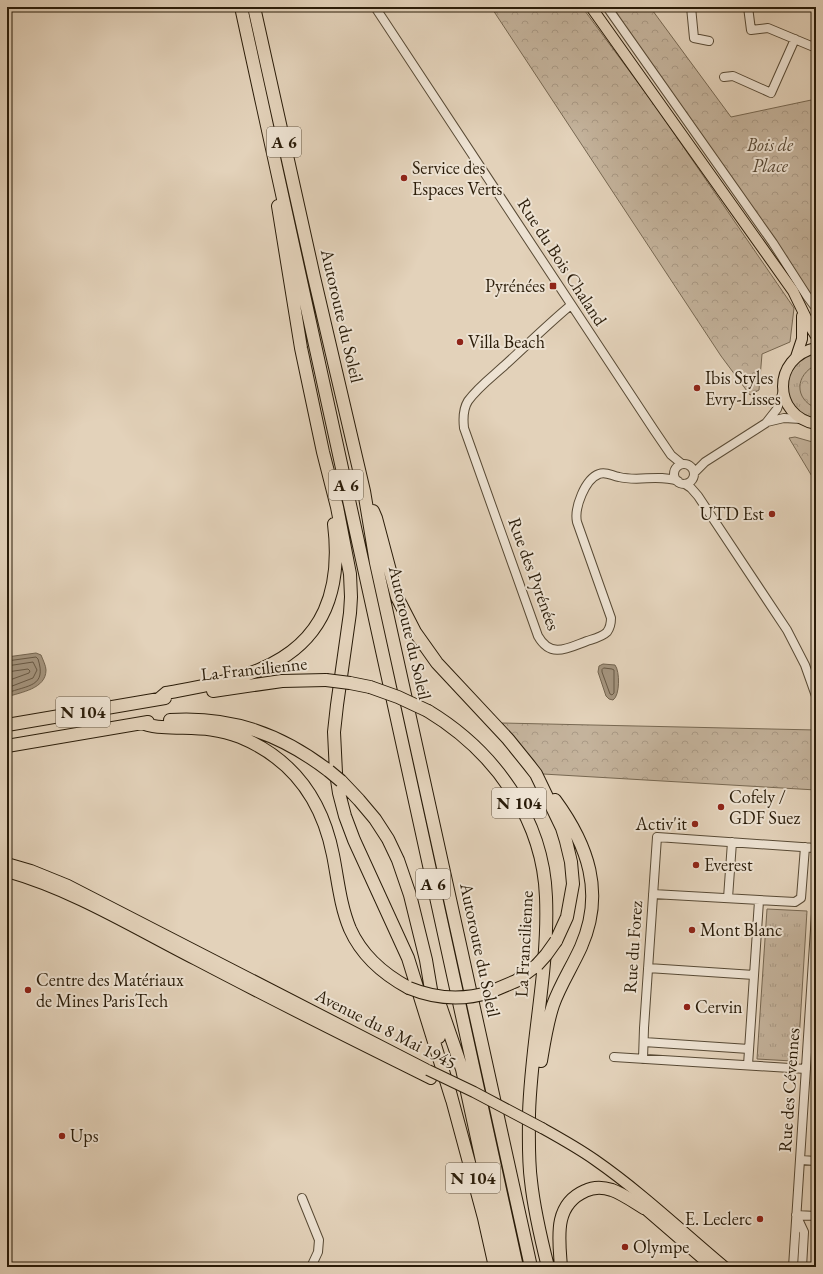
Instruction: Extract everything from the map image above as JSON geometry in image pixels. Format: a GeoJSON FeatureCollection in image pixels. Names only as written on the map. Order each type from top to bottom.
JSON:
{"type":"FeatureCollection","features":[{"type":"Feature","properties":{"kind":"highway","name":"Autoroute du Soleil"},"geometry":{"type":"LineString","coordinates":[[240,7],[274,163],[287,215],[517,1267]]}},
{"type":"Feature","properties":{"kind":"highway","name":"Autoroute du Soleil"},"geometry":{"type":"LineString","coordinates":[[254,7],[314,277],[364,491],[376,563],[531,1267]]}},
{"type":"Feature","properties":{"kind":"highway"},"geometry":{"type":"LineString","coordinates":[[274,163],[279,218],[301,348],[348,561],[351,586],[349,624],[334,732],[336,773],[339,793],[345,816],[354,840],[408,958],[452,1100]]}},
{"type":"Feature","properties":{"kind":"highway"},"geometry":{"type":"LineString","coordinates":[[159,699],[166,693],[224,681],[260,669],[275,662],[299,645],[318,622],[324,612],[331,594],[335,577],[336,561],[334,526],[323,452]]}},
{"type":"Feature","properties":{"kind":"highway"},"geometry":{"type":"LineString","coordinates":[[364,491],[376,518],[397,597],[415,632],[442,669],[508,739],[536,774],[564,812],[575,832],[588,863],[592,895],[591,913],[586,934],[577,956],[557,994],[546,1030],[537,1083],[530,1170]]}},
{"type":"Feature","properties":{"kind":"highway","name":"La Francilienne"},"geometry":{"type":"LineString","coordinates":[[7,725],[263,683],[298,680],[326,680],[370,687],[398,696],[444,721],[474,744],[499,772],[514,794],[526,816],[535,839],[542,865],[546,897],[546,930],[529,1114],[530,1170],[535,1212],[548,1267]]}},
{"type":"Feature","properties":{"kind":"highway","name":"N 104"},"geometry":{"type":"LineString","coordinates":[[7,746],[142,723],[190,719],[214,720],[262,732],[284,741],[304,753],[341,781],[371,814],[381,828],[393,850],[410,895],[426,960],[436,1023],[452,1100],[484,1218],[495,1267]]}},
{"type":"Feature","properties":{"kind":"highway"},"geometry":{"type":"LineString","coordinates":[[142,723],[161,727],[201,728],[232,734],[258,746],[288,767],[308,790],[319,809],[331,845],[342,906],[350,930],[356,941],[371,960],[390,977],[409,988],[424,994],[448,998],[474,997],[490,992],[520,978],[537,965],[546,955],[556,941],[565,924],[573,884],[571,862],[562,828],[536,774]]}},
{"type":"Feature","properties":{"kind":"highway"},"geometry":{"type":"LineString","coordinates":[[426,960],[462,1069],[505,1267]]}},
{"type":"Feature","properties":{"kind":"highway"},"geometry":{"type":"LineString","coordinates":[[561,1267],[559,1243],[561,1219],[567,1206],[576,1196],[588,1190],[602,1188],[614,1191],[644,1208]]}},
{"type":"Feature","properties":{"kind":"main road"},"geometry":{"type":"LineString","coordinates":[[591,7],[793,291],[816,336]]}},
{"type":"Feature","properties":{"kind":"main road"},"geometry":{"type":"LineString","coordinates":[[796,357],[802,339],[802,308]]}},
{"type":"Feature","properties":{"kind":"main road"},"geometry":{"type":"LineString","coordinates":[[816,348],[808,350],[796,357],[789,365],[784,375],[783,391],[789,408],[801,419],[816,424]]}},
{"type":"Feature","properties":{"kind":"main road","name":"Avenue du 8 Mai 1945"},"geometry":{"type":"LineString","coordinates":[[7,863],[31,870],[68,885],[474,1100],[578,1149],[616,1175],[725,1267]]}},
{"type":"Feature","properties":{"kind":"main road","name":"Avenue du 8 Mai 1945"},"geometry":{"type":"LineString","coordinates":[[7,872],[84,902],[274,1001],[429,1075]]}},
{"type":"Feature","properties":{"kind":"main road","name":"Avenue du 8 Mai 1945"},"geometry":{"type":"LineString","coordinates":[[542,1132],[591,1165],[620,1187],[712,1267]]}},
{"type":"Feature","properties":{"kind":"street","name":"Rue du Bois Chaland"},"geometry":{"type":"LineString","coordinates":[[375,7],[571,305],[680,467]]}},
{"type":"Feature","properties":{"kind":"street"},"geometry":{"type":"LineString","coordinates":[[607,7],[773,243],[816,308]]}},
{"type":"Feature","properties":{"kind":"street"},"geometry":{"type":"LineString","coordinates":[[691,7],[694,38],[709,40]]}},
{"type":"Feature","properties":{"kind":"street"},"geometry":{"type":"LineString","coordinates":[[748,7],[751,30],[768,28],[816,48]]}},
{"type":"Feature","properties":{"kind":"street"},"geometry":{"type":"LineString","coordinates":[[724,77],[733,76],[771,93],[795,39]]}},
{"type":"Feature","properties":{"kind":"street","name":"Rue des Pyrénées"},"geometry":{"type":"LineString","coordinates":[[571,305],[490,378],[471,398],[464,408],[463,421],[464,428],[538,636],[548,648],[564,650],[600,636],[607,632],[610,626],[611,618],[577,522],[576,515],[577,508],[592,477],[599,473],[605,473],[627,478],[664,478],[681,483]]}},
{"type":"Feature","properties":{"kind":"street"},"geometry":{"type":"LineString","coordinates":[[766,423],[777,409],[783,391]]}},
{"type":"Feature","properties":{"kind":"street"},"geometry":{"type":"LineString","coordinates":[[681,483],[691,482],[705,462],[766,423],[784,418],[801,419]]}},
{"type":"Feature","properties":{"kind":"street"},"geometry":{"type":"LineString","coordinates":[[664,478],[680,467],[705,462]]}},
{"type":"Feature","properties":{"kind":"street"},"geometry":{"type":"LineString","coordinates":[[680,467],[694,470],[698,496]]}},
{"type":"Feature","properties":{"kind":"street"},"geometry":{"type":"LineString","coordinates":[[680,467],[675,478],[691,488],[698,496],[787,630],[805,665],[816,696]]}},
{"type":"Feature","properties":{"kind":"street","name":"Rue du Forez"},"geometry":{"type":"LineString","coordinates":[[643,1059],[657,837],[732,842]]}},
{"type":"Feature","properties":{"kind":"street"},"geometry":{"type":"LineString","coordinates":[[728,898],[732,842],[816,848]]}},
{"type":"Feature","properties":{"kind":"street"},"geometry":{"type":"LineString","coordinates":[[653,894],[791,903],[798,902],[801,898],[802,891],[805,847]]}},
{"type":"Feature","properties":{"kind":"street"},"geometry":{"type":"LineString","coordinates":[[748,1065],[759,901]]}},
{"type":"Feature","properties":{"kind":"street","name":"Rue des Cévennes"},"geometry":{"type":"LineString","coordinates":[[793,1267],[816,914]]}},
{"type":"Feature","properties":{"kind":"street"},"geometry":{"type":"LineString","coordinates":[[648,968],[754,974]]}},
{"type":"Feature","properties":{"kind":"street"},"geometry":{"type":"LineString","coordinates":[[644,1042],[749,1049]]}},
{"type":"Feature","properties":{"kind":"street"},"geometry":{"type":"LineString","coordinates":[[614,1058],[806,1068]]}},
{"type":"Feature","properties":{"kind":"street"},"geometry":{"type":"LineString","coordinates":[[801,1160],[816,1161]]}},
{"type":"Feature","properties":{"kind":"street"},"geometry":{"type":"LineString","coordinates":[[302,1198],[319,1240],[318,1252],[311,1267]]}},
{"type":"Feature","properties":{"kind":"street"},"geometry":{"type":"LineString","coordinates":[[802,1267],[804,1232],[796,1215],[816,1216]]}},
{"type":"Feature","properties":{"kind":"green space"},"geometry":{"type":"Polygon","coordinates":[[[491,7],[582,7],[656,107],[794,308],[790,342],[762,354],[759,390],[750,395],[721,356],[491,7]]]}},
{"type":"Feature","properties":{"kind":"green space","name":"Bois de Place"},"geometry":{"type":"Polygon","coordinates":[[[609,7],[650,7],[731,117],[816,99],[816,301],[609,7]]]}},
{"type":"Feature","properties":{"kind":"green space"},"geometry":{"type":"Polygon","coordinates":[[[816,353],[816,419],[804,416],[796,411],[791,404],[787,388],[790,372],[795,365],[806,356],[816,353]]]}},
{"type":"Feature","properties":{"kind":"green space"},"geometry":{"type":"Polygon","coordinates":[[[816,365],[816,408],[804,399],[800,387],[804,375],[809,369],[816,365]]]}},
{"type":"Feature","properties":{"kind":"green space"},"geometry":{"type":"Polygon","coordinates":[[[795,437],[816,443],[816,483],[789,438],[795,437]]]}},
{"type":"Feature","properties":{"kind":"green space"},"geometry":{"type":"Polygon","coordinates":[[[502,723],[816,730],[816,790],[543,774],[502,723]]]}},
{"type":"Feature","properties":{"kind":"green space"},"geometry":{"type":"Polygon","coordinates":[[[767,909],[807,911],[798,1057],[792,1061],[757,1059],[767,909]]]}},
{"type":"Feature","properties":{"kind":"water"},"geometry":{"type":"Polygon","coordinates":[[[327,7],[353,7],[332,11],[328,10],[327,7]]]}},
{"type":"Feature","properties":{"kind":"water"},"geometry":{"type":"Polygon","coordinates":[[[36,653],[41,655],[46,668],[45,676],[42,682],[32,689],[7,697],[7,657],[36,653]]]}},
{"type":"Feature","properties":{"kind":"water"},"geometry":{"type":"Polygon","coordinates":[[[603,664],[615,665],[617,668],[618,689],[613,700],[606,696],[598,672],[599,666],[603,664]]]}},
{"type":"Feature","properties":{"kind":"place","name":"Service des Espaces Verts"},"geometry":{"type":"Point","coordinates":[404,178]}},
{"type":"Feature","properties":{"kind":"place","name":"Pyrénées"},"geometry":{"type":"Point","coordinates":[553,286]}},
{"type":"Feature","properties":{"kind":"place","name":"Villa Beach"},"geometry":{"type":"Point","coordinates":[460,342]}},
{"type":"Feature","properties":{"kind":"place","name":"Ibis Styles Evry-Lisses"},"geometry":{"type":"Point","coordinates":[697,388]}},
{"type":"Feature","properties":{"kind":"place","name":"UTD Est"},"geometry":{"type":"Point","coordinates":[772,514]}},
{"type":"Feature","properties":{"kind":"place","name":"Cofely / GDF Suez"},"geometry":{"type":"Point","coordinates":[721,807]}},
{"type":"Feature","properties":{"kind":"place","name":"Activ'it"},"geometry":{"type":"Point","coordinates":[695,824]}},
{"type":"Feature","properties":{"kind":"place","name":"Everest"},"geometry":{"type":"Point","coordinates":[696,865]}},
{"type":"Feature","properties":{"kind":"place","name":"Mont Blanc"},"geometry":{"type":"Point","coordinates":[692,930]}},
{"type":"Feature","properties":{"kind":"place","name":"Centre des Matériaux de Mines ParisTech"},"geometry":{"type":"Point","coordinates":[28,990]}},
{"type":"Feature","properties":{"kind":"place","name":"Cervin"},"geometry":{"type":"Point","coordinates":[687,1007]}},
{"type":"Feature","properties":{"kind":"place","name":"Ups"},"geometry":{"type":"Point","coordinates":[62,1136]}},
{"type":"Feature","properties":{"kind":"place","name":"E. Leclerc"},"geometry":{"type":"Point","coordinates":[760,1219]}},
{"type":"Feature","properties":{"kind":"place","name":"Olympe"},"geometry":{"type":"Point","coordinates":[625,1247]}}]}
